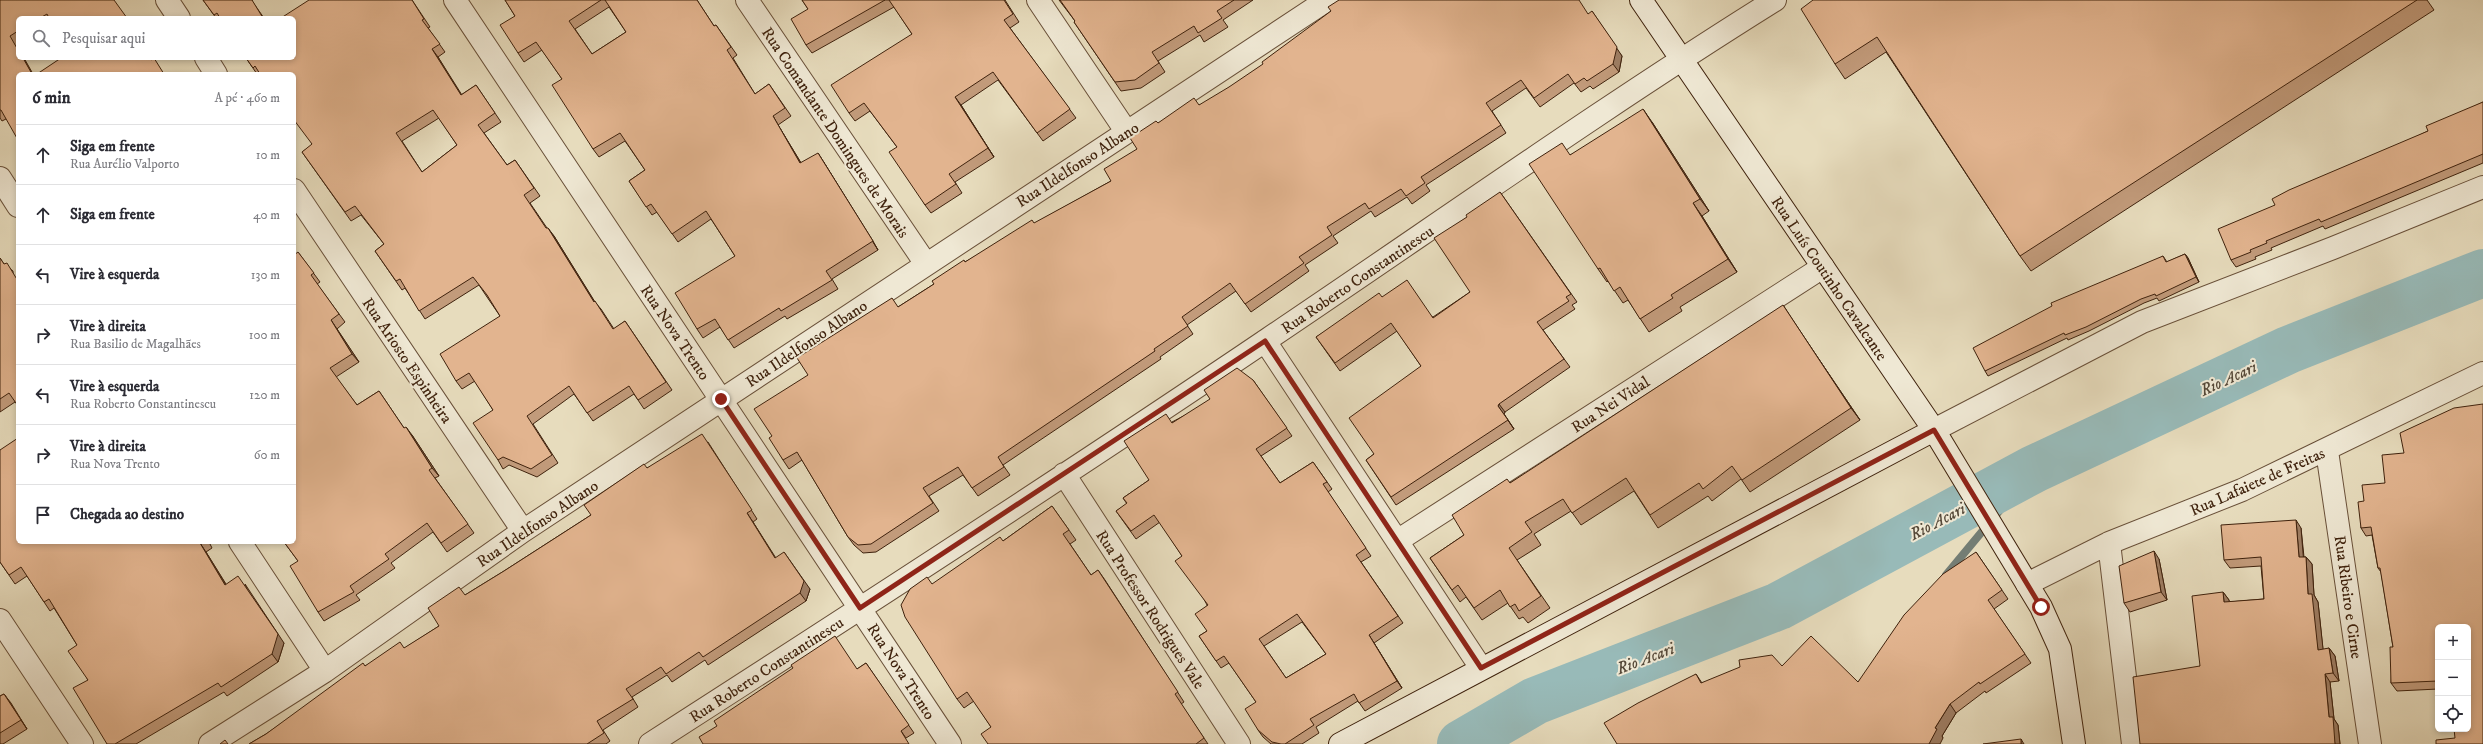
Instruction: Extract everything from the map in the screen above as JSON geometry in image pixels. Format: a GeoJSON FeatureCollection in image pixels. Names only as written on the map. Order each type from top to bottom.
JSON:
{"type":"FeatureCollection","features":[{"type":"Feature","properties":{"kind":"street"},"geometry":{"type":"LineString","coordinates":[[167,0],[178,16]]}},
{"type":"Feature","properties":{"kind":"street","name":"Rua Nova Trento"},"geometry":{"type":"LineString","coordinates":[[455,0],[950,744]]}},
{"type":"Feature","properties":{"kind":"street","name":"Rua Comandante Domingues de Morais"},"geometry":{"type":"LineString","coordinates":[[747,0],[926,264]]}},
{"type":"Feature","properties":{"kind":"street"},"geometry":{"type":"LineString","coordinates":[[1038,0],[1126,132]]}},
{"type":"Feature","properties":{"kind":"street","name":"Rua Luís Coutinho Cavalcante"},"geometry":{"type":"LineString","coordinates":[[1641,0],[1680,60],[1934,430],[2051,625],[2060,649],[2074,744]]}},
{"type":"Feature","properties":{"kind":"street","name":"Rua Roberto Constantinescu"},"geometry":{"type":"LineString","coordinates":[[662,741],[860,608],[1265,341],[1680,60],[1775,0]]}},
{"type":"Feature","properties":{"kind":"street","name":"Rua Ildelfonso Albano"},"geometry":{"type":"LineString","coordinates":[[210,744],[325,671],[523,531],[1322,1]]}},
{"type":"Feature","properties":{"kind":"street"},"geometry":{"type":"LineString","coordinates":[[207,60],[215,72]]}},
{"type":"Feature","properties":{"kind":"street"},"geometry":{"type":"LineString","coordinates":[[0,178],[16,203]]}},
{"type":"Feature","properties":{"kind":"street"},"geometry":{"type":"LineString","coordinates":[[1340,744],[1481,668],[2142,322],[2333,248],[2483,187]]}},
{"type":"Feature","properties":{"kind":"street","name":"Rua Ariosto Espinheira"},"geometry":{"type":"LineString","coordinates":[[296,193],[523,531]]}},
{"type":"Feature","properties":{"kind":"street","name":"Rua Nei Vidal"},"geometry":{"type":"LineString","coordinates":[[1397,540],[1823,267]]}},
{"type":"Feature","properties":{"kind":"street"},"geometry":{"type":"LineString","coordinates":[[1265,341],[1481,668]]}},
{"type":"Feature","properties":{"kind":"street","name":"Rua Lafaiete de Freitas"},"geometry":{"type":"LineString","coordinates":[[2027,584],[2109,543],[2242,490],[2327,451],[2483,373]]}},
{"type":"Feature","properties":{"kind":"street","name":"Rua Ribeiro e Cirne"},"geometry":{"type":"LineString","coordinates":[[2327,451],[2370,744]]}},
{"type":"Feature","properties":{"kind":"street","name":"Rua Professor Rodrigues Vale"},"geometry":{"type":"LineString","coordinates":[[1064,474],[1239,744]]}},
{"type":"Feature","properties":{"kind":"street"},"geometry":{"type":"LineString","coordinates":[[2109,543],[2133,744]]}},
{"type":"Feature","properties":{"kind":"street"},"geometry":{"type":"LineString","coordinates":[[241,544],[325,671]]}},
{"type":"Feature","properties":{"kind":"street"},"geometry":{"type":"LineString","coordinates":[[0,620],[82,744]]}},
{"type":"Feature","properties":{"kind":"building"},"geometry":{"type":"Polygon","coordinates":[[[0,0],[114,0],[126,16],[48,16],[47,14],[44,16],[16,16],[16,32],[10,36],[16,46],[16,60],[24,60],[31,72],[16,72],[16,136],[0,110],[0,0]]]}},
{"type":"Feature","properties":{"kind":"building"},"geometry":{"type":"Polygon","coordinates":[[[203,0],[252,0],[262,16],[219,16],[217,13],[214,15],[203,0]]]}},
{"type":"Feature","properties":{"kind":"building"},"geometry":{"type":"Polygon","coordinates":[[[309,0],[412,0],[424,19],[422,20],[440,44],[432,49],[461,95],[476,85],[495,113],[478,125],[507,165],[515,160],[534,188],[524,195],[546,228],[548,228],[594,302],[595,301],[613,329],[625,321],[666,382],[638,400],[629,386],[587,413],[569,386],[527,416],[552,455],[531,469],[503,457],[498,460],[473,423],[493,410],[469,373],[456,381],[440,354],[500,316],[487,295],[473,277],[419,311],[400,279],[396,281],[375,251],[384,244],[355,206],[345,212],[302,152],[312,144],[296,123],[296,72],[259,72],[255,66],[253,68],[247,60],[296,60],[296,16],[284,16],[309,0]],[[433,110],[396,133],[422,172],[457,145],[433,110]]]}},
{"type":"Feature","properties":{"kind":"building"},"geometry":{"type":"Polygon","coordinates":[[[505,0],[601,0],[569,21],[592,54],[626,32],[605,0],[697,0],[714,26],[716,25],[731,47],[727,50],[755,94],[769,84],[785,108],[773,116],[800,163],[818,153],[873,241],[826,271],[832,280],[781,311],[779,308],[728,340],[715,319],[697,329],[675,293],[735,256],[706,211],[672,234],[651,204],[646,207],[629,181],[645,170],[620,133],[593,149],[552,85],[562,79],[536,42],[518,53],[500,25],[515,16],[505,0]]]}},
{"type":"Feature","properties":{"kind":"building"},"geometry":{"type":"Polygon","coordinates":[[[802,0],[885,0],[806,45],[791,19],[808,9],[802,0]]]}},
{"type":"Feature","properties":{"kind":"building"},"geometry":{"type":"Polygon","coordinates":[[[889,0],[1004,0],[1013,14],[1004,20],[1070,109],[1037,133],[993,72],[955,97],[988,148],[949,174],[956,184],[925,205],[889,152],[897,147],[864,103],[849,113],[831,85],[912,34],[889,0]]]}},
{"type":"Feature","properties":{"kind":"building"},"geometry":{"type":"Polygon","coordinates":[[[1060,0],[1234,0],[1217,11],[1222,18],[1198,33],[1194,26],[1152,52],[1159,63],[1135,80],[1115,82],[1060,0]]]}},
{"type":"Feature","properties":{"kind":"building"},"geometry":{"type":"Polygon","coordinates":[[[1339,0],[1579,0],[1588,14],[1592,11],[1617,47],[1613,64],[1587,81],[1584,78],[1575,84],[1568,74],[1534,98],[1521,80],[1486,103],[1501,125],[1421,177],[1425,183],[1406,196],[1401,189],[1369,209],[1365,203],[1327,227],[1332,235],[1299,257],[1304,263],[1245,304],[1230,283],[1182,317],[1188,326],[1154,349],[1155,351],[998,457],[1004,467],[972,488],[958,467],[923,488],[933,503],[871,544],[858,545],[848,537],[797,452],[783,460],[769,438],[772,436],[754,409],[808,375],[797,358],[892,298],[898,307],[934,284],[932,281],[964,260],[965,262],[1032,220],[1034,223],[1111,181],[1104,169],[1137,149],[1130,138],[1156,121],[1158,123],[1194,98],[1199,105],[1229,87],[1263,64],[1262,62],[1331,11],[1328,7],[1339,0]]]}},
{"type":"Feature","properties":{"kind":"building"},"geometry":{"type":"Polygon","coordinates":[[[1813,0],[2417,0],[2020,256],[1877,37],[1835,64],[1801,9],[1813,0]]]}},
{"type":"Feature","properties":{"kind":"building"},"geometry":{"type":"Polygon","coordinates":[[[58,60],[155,60],[163,72],[40,72],[58,60]]]}},
{"type":"Feature","properties":{"kind":"building"},"geometry":{"type":"Polygon","coordinates":[[[2483,102],[2483,154],[2321,222],[2319,219],[2266,241],[2267,243],[2250,250],[2251,252],[2231,260],[2218,229],[2275,205],[2272,199],[2289,190],[2428,131],[2426,126],[2483,102]]]}},
{"type":"Feature","properties":{"kind":"building"},"geometry":{"type":"Polygon","coordinates":[[[1643,109],[1700,199],[1693,203],[1728,259],[1671,295],[1673,298],[1640,319],[1620,287],[1614,291],[1600,268],[1598,269],[1529,164],[1562,143],[1570,155],[1643,109]]]}},
{"type":"Feature","properties":{"kind":"building"},"geometry":{"type":"Polygon","coordinates":[[[1500,192],[1571,294],[1566,297],[1569,301],[1537,322],[1564,359],[1499,404],[1498,406],[1508,420],[1391,497],[1366,460],[1374,454],[1349,418],[1421,366],[1391,323],[1335,363],[1316,337],[1379,293],[1382,297],[1407,280],[1433,318],[1470,292],[1434,238],[1467,217],[1466,215],[1500,192]]]}},
{"type":"Feature","properties":{"kind":"building"},"geometry":{"type":"Polygon","coordinates":[[[298,252],[314,273],[311,275],[339,314],[331,320],[352,354],[330,368],[357,405],[379,391],[404,428],[406,427],[432,468],[429,470],[468,524],[441,543],[427,523],[385,554],[389,559],[350,586],[354,592],[318,612],[290,566],[298,561],[285,544],[296,544],[296,254],[298,252]]]}},
{"type":"Feature","properties":{"kind":"building"},"geometry":{"type":"Polygon","coordinates":[[[2185,254],[2196,277],[2156,296],[2155,294],[2141,299],[2086,327],[2065,335],[2064,333],[1985,371],[1973,348],[2052,306],[2051,303],[2163,256],[2166,262],[2185,254]]]}},
{"type":"Feature","properties":{"kind":"building"},"geometry":{"type":"Polygon","coordinates":[[[0,258],[4,264],[7,263],[16,278],[16,403],[9,393],[0,399],[0,258]]]}},
{"type":"Feature","properties":{"kind":"building"},"geometry":{"type":"Polygon","coordinates":[[[1783,305],[1851,408],[1742,480],[1732,466],[1703,489],[1699,483],[1650,515],[1626,478],[1572,513],[1563,499],[1525,522],[1532,532],[1509,548],[1541,596],[1519,611],[1515,604],[1510,607],[1500,590],[1474,608],[1458,585],[1452,590],[1430,558],[1464,535],[1452,515],[1507,479],[1510,483],[1783,305]]]}},
{"type":"Feature","properties":{"kind":"building"},"geometry":{"type":"Polygon","coordinates":[[[1237,368],[1253,380],[1287,428],[1256,449],[1280,483],[1313,462],[1327,482],[1323,484],[1366,548],[1356,555],[1398,616],[1369,635],[1397,681],[1359,703],[1354,694],[1310,719],[1314,725],[1285,744],[1272,742],[1258,730],[1245,709],[1256,702],[1224,656],[1216,661],[1199,636],[1207,631],[1195,614],[1208,605],[1175,561],[1182,556],[1154,515],[1131,531],[1116,511],[1127,503],[1123,498],[1149,480],[1124,441],[1166,414],[1172,423],[1210,399],[1204,390],[1237,368]],[[1297,614],[1259,639],[1286,678],[1326,654],[1297,614]]]}},
{"type":"Feature","properties":{"kind":"building"},"geometry":{"type":"Polygon","coordinates":[[[2483,404],[2483,744],[2436,744],[2436,740],[2455,738],[2454,732],[2471,732],[2471,624],[2435,624],[2435,681],[2391,683],[2390,647],[2393,647],[2380,568],[2378,568],[2371,527],[2361,528],[2358,502],[2364,501],[2362,485],[2385,483],[2382,455],[2404,453],[2400,433],[2454,408],[2483,404]]]}},
{"type":"Feature","properties":{"kind":"building"},"geometry":{"type":"Polygon","coordinates":[[[702,434],[752,510],[747,513],[775,558],[784,552],[804,581],[800,593],[703,657],[699,652],[666,674],[661,667],[626,689],[633,699],[597,721],[604,733],[587,744],[249,744],[266,734],[363,663],[365,666],[400,642],[404,648],[439,626],[428,608],[459,587],[465,595],[504,571],[591,515],[584,505],[644,464],[647,468],[702,434]]]}},
{"type":"Feature","properties":{"kind":"building"},"geometry":{"type":"Polygon","coordinates":[[[16,439],[16,544],[201,544],[225,585],[238,576],[278,634],[272,654],[221,687],[218,683],[115,744],[107,744],[73,688],[88,680],[68,651],[77,645],[49,599],[44,602],[21,567],[9,575],[0,562],[0,450],[16,439]]]}},
{"type":"Feature","properties":{"kind":"building"},"geometry":{"type":"Polygon","coordinates":[[[1052,506],[1069,530],[1063,534],[1091,575],[1098,570],[1178,692],[1175,694],[1204,738],[1196,744],[988,744],[981,734],[991,727],[967,692],[957,699],[905,617],[901,605],[910,589],[927,577],[932,584],[1000,537],[1003,541],[1052,506]]]}},
{"type":"Feature","properties":{"kind":"building"},"geometry":{"type":"Polygon","coordinates":[[[2296,520],[2299,557],[2306,557],[2308,594],[2312,594],[2318,650],[2329,648],[2333,673],[2325,674],[2329,717],[2333,717],[2335,744],[2140,744],[2133,677],[2200,666],[2192,596],[2223,592],[2224,602],[2264,599],[2261,557],[2224,560],[2221,525],[2296,520]]]}},
{"type":"Feature","properties":{"kind":"building"},"geometry":{"type":"Polygon","coordinates":[[[2154,551],[2161,592],[2124,603],[2119,566],[2154,551]]]}},
{"type":"Feature","properties":{"kind":"building"},"geometry":{"type":"Polygon","coordinates":[[[1976,552],[2002,590],[1988,600],[2025,654],[1980,684],[1979,682],[1950,704],[1935,728],[1937,729],[1929,744],[1617,744],[1604,723],[1638,703],[1696,674],[1701,683],[1740,667],[1739,660],[1772,655],[1782,666],[1811,636],[1858,682],[1904,615],[1943,574],[1976,552]]]}},
{"type":"Feature","properties":{"kind":"building"},"geometry":{"type":"Polygon","coordinates":[[[835,636],[857,669],[866,663],[909,725],[901,731],[909,744],[703,744],[699,737],[717,726],[714,721],[793,668],[791,665],[835,636]]]}},
{"type":"Feature","properties":{"kind":"building"},"geometry":{"type":"Polygon","coordinates":[[[4,694],[21,720],[0,733],[0,696],[4,694]]]}},
{"type":"Feature","properties":{"kind":"building"},"geometry":{"type":"Polygon","coordinates":[[[2021,739],[2021,744],[1983,744],[2021,739]]]}},
{"type":"Feature","properties":{"kind":"building"},"geometry":{"type":"Polygon","coordinates":[[[225,740],[228,744],[220,744],[225,740]]]}},
{"type":"Feature","properties":{"kind":"waterway","name":"Rio Acari"},"geometry":{"type":"LineString","coordinates":[[1461,744],[1535,701],[1779,606],[2034,469],[2288,350],[2483,273]]}},
{"type":"Feature","properties":{"kind":"waterway"},"geometry":{"type":"LineString","coordinates":[[1946,575],[2034,469]]}},
{"type":"Feature","properties":{"kind":"route"},"geometry":{"type":"LineString","coordinates":[[721,399],[860,608],[1265,341],[1481,668],[1858,472],[1934,430],[2041,607]]}}]}
